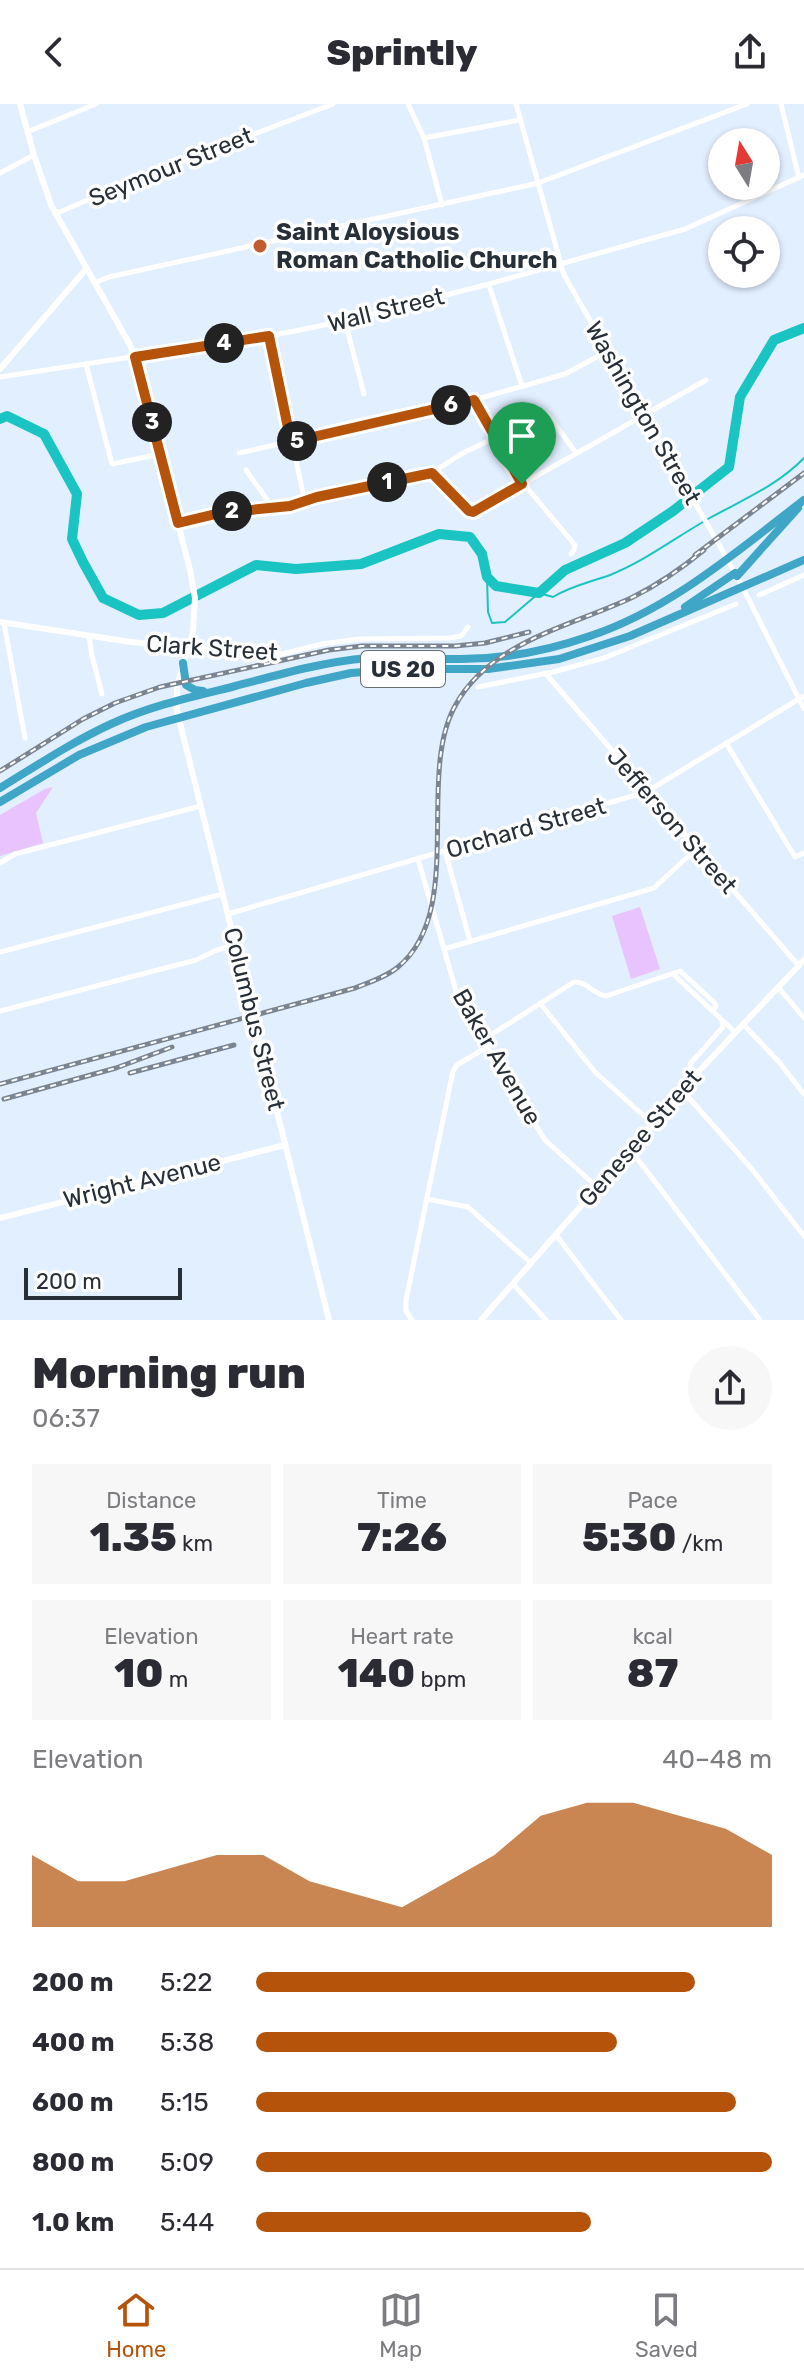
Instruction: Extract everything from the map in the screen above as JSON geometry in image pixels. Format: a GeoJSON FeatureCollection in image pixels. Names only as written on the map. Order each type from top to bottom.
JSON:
{"type":"FeatureCollection","features":[{"type":"Feature","properties":{"kind":"highway","name":"US 20"},"geometry":{"type":"LineString","coordinates":[[0,788],[99,730],[176,701],[347,660],[494,657],[569,643],[600,633],[676,595],[803,500]]}},
{"type":"Feature","properties":{"kind":"highway"},"geometry":{"type":"LineString","coordinates":[[675,615],[736,574],[789,520],[803,500]]}},
{"type":"Feature","properties":{"kind":"highway","name":"US 20"},"geometry":{"type":"LineString","coordinates":[[0,802],[79,755],[179,718],[351,673],[404,669],[488,669],[538,663],[604,646],[804,560]]}},
{"type":"Feature","properties":{"kind":"highway"},"geometry":{"type":"LineString","coordinates":[[183,663],[184,681],[189,688],[216,691]]}},
{"type":"Feature","properties":{"kind":"street"},"geometry":{"type":"LineString","coordinates":[[20,104],[55,214],[135,357],[195,598],[194,625],[176,701]]}},
{"type":"Feature","properties":{"kind":"street"},"geometry":{"type":"LineString","coordinates":[[27,132],[96,104]]}},
{"type":"Feature","properties":{"kind":"street","name":"Seymour Street"},"geometry":{"type":"LineString","coordinates":[[55,214],[144,176],[333,104]]}},
{"type":"Feature","properties":{"kind":"street"},"geometry":{"type":"LineString","coordinates":[[408,104],[424,138],[442,205]]}},
{"type":"Feature","properties":{"kind":"street","name":"Washington Street"},"geometry":{"type":"LineString","coordinates":[[516,104],[560,265],[736,574],[801,697],[804,709]]}},
{"type":"Feature","properties":{"kind":"street"},"geometry":{"type":"LineString","coordinates":[[94,283],[109,277],[538,183],[747,104]]}},
{"type":"Feature","properties":{"kind":"street"},"geometry":{"type":"LineString","coordinates":[[781,104],[801,177]]}},
{"type":"Feature","properties":{"kind":"street"},"geometry":{"type":"LineString","coordinates":[[424,138],[520,120]]}},
{"type":"Feature","properties":{"kind":"street"},"geometry":{"type":"LineString","coordinates":[[0,173],[34,155]]}},
{"type":"Feature","properties":{"kind":"street","name":"Wall Street"},"geometry":{"type":"LineString","coordinates":[[0,377],[269,336],[345,321],[685,229],[801,177]]}},
{"type":"Feature","properties":{"kind":"street"},"geometry":{"type":"LineString","coordinates":[[1,364],[86,269]]}},
{"type":"Feature","properties":{"kind":"street"},"geometry":{"type":"LineString","coordinates":[[489,284],[522,386]]}},
{"type":"Feature","properties":{"kind":"street"},"geometry":{"type":"LineString","coordinates":[[345,321],[364,394]]}},
{"type":"Feature","properties":{"kind":"street"},"geometry":{"type":"LineString","coordinates":[[269,336],[305,502]]}},
{"type":"Feature","properties":{"kind":"street"},"geometry":{"type":"LineString","coordinates":[[239,453],[474,400],[565,374],[608,351]]}},
{"type":"Feature","properties":{"kind":"street"},"geometry":{"type":"LineString","coordinates":[[86,364],[112,464],[160,454]]}},
{"type":"Feature","properties":{"kind":"street"},"geometry":{"type":"LineString","coordinates":[[432,473],[473,512],[706,380]]}},
{"type":"Feature","properties":{"kind":"street"},"geometry":{"type":"LineString","coordinates":[[474,400],[522,483],[575,545],[571,554]]}},
{"type":"Feature","properties":{"kind":"street"},"geometry":{"type":"LineString","coordinates":[[537,408],[549,416],[576,453]]}},
{"type":"Feature","properties":{"kind":"street"},"geometry":{"type":"LineString","coordinates":[[178,523],[220,513],[305,502],[432,473],[494,438]]}},
{"type":"Feature","properties":{"kind":"street"},"geometry":{"type":"LineString","coordinates":[[246,470],[273,508]]}},
{"type":"Feature","properties":{"kind":"street"},"geometry":{"type":"LineString","coordinates":[[759,595],[804,575]]}},
{"type":"Feature","properties":{"kind":"street"},"geometry":{"type":"LineString","coordinates":[[478,687],[546,674],[604,658],[736,604]]}},
{"type":"Feature","properties":{"kind":"street"},"geometry":{"type":"LineString","coordinates":[[2,623],[25,738]]}},
{"type":"Feature","properties":{"kind":"street","name":"Clark Street"},"geometry":{"type":"LineString","coordinates":[[2,623],[188,648],[282,654],[359,639],[449,638],[461,636],[468,627]]}},
{"type":"Feature","properties":{"kind":"street"},"geometry":{"type":"LineString","coordinates":[[89,636],[102,694]]}},
{"type":"Feature","properties":{"kind":"street","name":"Jefferson Street"},"geometry":{"type":"LineString","coordinates":[[546,674],[696,849],[801,963]]}},
{"type":"Feature","properties":{"kind":"street","name":"Orchard Street"},"geometry":{"type":"LineString","coordinates":[[228,914],[646,792],[801,697]]}},
{"type":"Feature","properties":{"kind":"street","name":"Columbus Street"},"geometry":{"type":"LineString","coordinates":[[176,701],[329,1320]]}},
{"type":"Feature","properties":{"kind":"street"},"geometry":{"type":"LineString","coordinates":[[726,743],[795,857],[804,853]]}},
{"type":"Feature","properties":{"kind":"street"},"geometry":{"type":"LineString","coordinates":[[0,863],[15,854],[201,806]]}},
{"type":"Feature","properties":{"kind":"street"},"geometry":{"type":"LineString","coordinates":[[444,949],[654,888],[696,849]]}},
{"type":"Feature","properties":{"kind":"street"},"geometry":{"type":"LineString","coordinates":[[445,851],[470,941]]}},
{"type":"Feature","properties":{"kind":"street","name":"Baker Avenue"},"geometry":{"type":"LineString","coordinates":[[418,859],[457,997],[547,1143],[597,1187]]}},
{"type":"Feature","properties":{"kind":"street"},"geometry":{"type":"LineString","coordinates":[[0,952],[223,894]]}},
{"type":"Feature","properties":{"kind":"street"},"geometry":{"type":"LineString","coordinates":[[0,1011],[196,960],[235,945]]}},
{"type":"Feature","properties":{"kind":"street","name":"Genesee Street"},"geometry":{"type":"LineString","coordinates":[[481,1320],[682,1090],[801,963]]}},
{"type":"Feature","properties":{"kind":"street"},"geometry":{"type":"LineString","coordinates":[[483,1040],[574,982],[583,983],[599,995],[606,996],[673,974],[735,1032]]}},
{"type":"Feature","properties":{"kind":"street"},"geometry":{"type":"LineString","coordinates":[[778,987],[804,1018]]}},
{"type":"Feature","properties":{"kind":"street"},"geometry":{"type":"LineString","coordinates":[[540,1003],[595,1072],[653,1124]]}},
{"type":"Feature","properties":{"kind":"street"},"geometry":{"type":"LineString","coordinates":[[692,1079],[690,1064],[723,1027],[722,1019]]}},
{"type":"Feature","properties":{"kind":"street"},"geometry":{"type":"LineString","coordinates":[[743,1024],[804,1094]]}},
{"type":"Feature","properties":{"kind":"street"},"geometry":{"type":"LineString","coordinates":[[412,1320],[405,1308],[453,1071],[457,1065],[487,1047]]}},
{"type":"Feature","properties":{"kind":"street"},"geometry":{"type":"LineString","coordinates":[[682,1090],[757,1176],[804,1236]]}},
{"type":"Feature","properties":{"kind":"street","name":"Wright Avenue"},"geometry":{"type":"LineString","coordinates":[[0,1218],[285,1145]]}},
{"type":"Feature","properties":{"kind":"street"},"geometry":{"type":"LineString","coordinates":[[630,1149],[760,1320]]}},
{"type":"Feature","properties":{"kind":"street"},"geometry":{"type":"LineString","coordinates":[[427,1199],[468,1207],[531,1263]]}},
{"type":"Feature","properties":{"kind":"street"},"geometry":{"type":"LineString","coordinates":[[556,1235],[621,1320]]}},
{"type":"Feature","properties":{"kind":"street"},"geometry":{"type":"LineString","coordinates":[[513,1284],[546,1320]]}},
{"type":"Feature","properties":{"kind":"shaded area"},"geometry":{"type":"Polygon","coordinates":[[[53,787],[36,813],[43,843],[0,856],[0,815],[53,787]]]}},
{"type":"Feature","properties":{"kind":"shaded area"},"geometry":{"type":"Polygon","coordinates":[[[640,907],[660,969],[631,979],[612,916],[640,907]]]}},
{"type":"Feature","properties":{"kind":"waterway"},"geometry":{"type":"LineString","coordinates":[[0,419],[7,416],[44,434],[77,494],[72,539],[83,562],[103,598],[139,615],[163,613],[256,565],[296,569],[361,564],[439,534],[470,537],[482,554],[487,577],[496,586],[539,593],[565,570],[625,543],[673,511],[729,467],[740,397],[774,340],[804,328]]}},
{"type":"Feature","properties":{"kind":"waterway"},"geometry":{"type":"LineString","coordinates":[[708,519],[771,485],[804,458]]}},
{"type":"Feature","properties":{"kind":"waterway"},"geometry":{"type":"LineString","coordinates":[[487,577],[488,612],[492,623],[505,622],[539,593],[553,597],[622,570],[703,522]]}},
{"type":"Feature","properties":{"kind":"railway"},"geometry":{"type":"LineString","coordinates":[[695,555],[804,473]]}},
{"type":"Feature","properties":{"kind":"railway"},"geometry":{"type":"LineString","coordinates":[[0,1084],[355,988],[398,967],[418,943],[430,913],[436,879],[439,769],[444,735],[455,706],[470,684],[511,651],[633,597],[704,550]]}},
{"type":"Feature","properties":{"kind":"railway"},"geometry":{"type":"LineString","coordinates":[[0,771],[83,719],[115,703],[160,687],[329,650],[362,646],[455,646],[485,643],[529,632]]}},
{"type":"Feature","properties":{"kind":"railway"},"geometry":{"type":"LineString","coordinates":[[130,1073],[234,1045]]}},
{"type":"Feature","properties":{"kind":"railway"},"geometry":{"type":"LineString","coordinates":[[4,1099],[116,1068],[172,1047]]}},
{"type":"Feature","properties":{"kind":"place","name":"Saint Aloysious Roman Catholic Church"},"geometry":{"type":"Point","coordinates":[260,246]}},
{"type":"Feature","properties":{"kind":"route"},"geometry":{"type":"LineString","coordinates":[[269,336],[291,442],[474,400],[522,484],[473,512],[432,473],[317,497],[290,506],[220,513],[178,523],[135,357],[269,336]]}}]}
